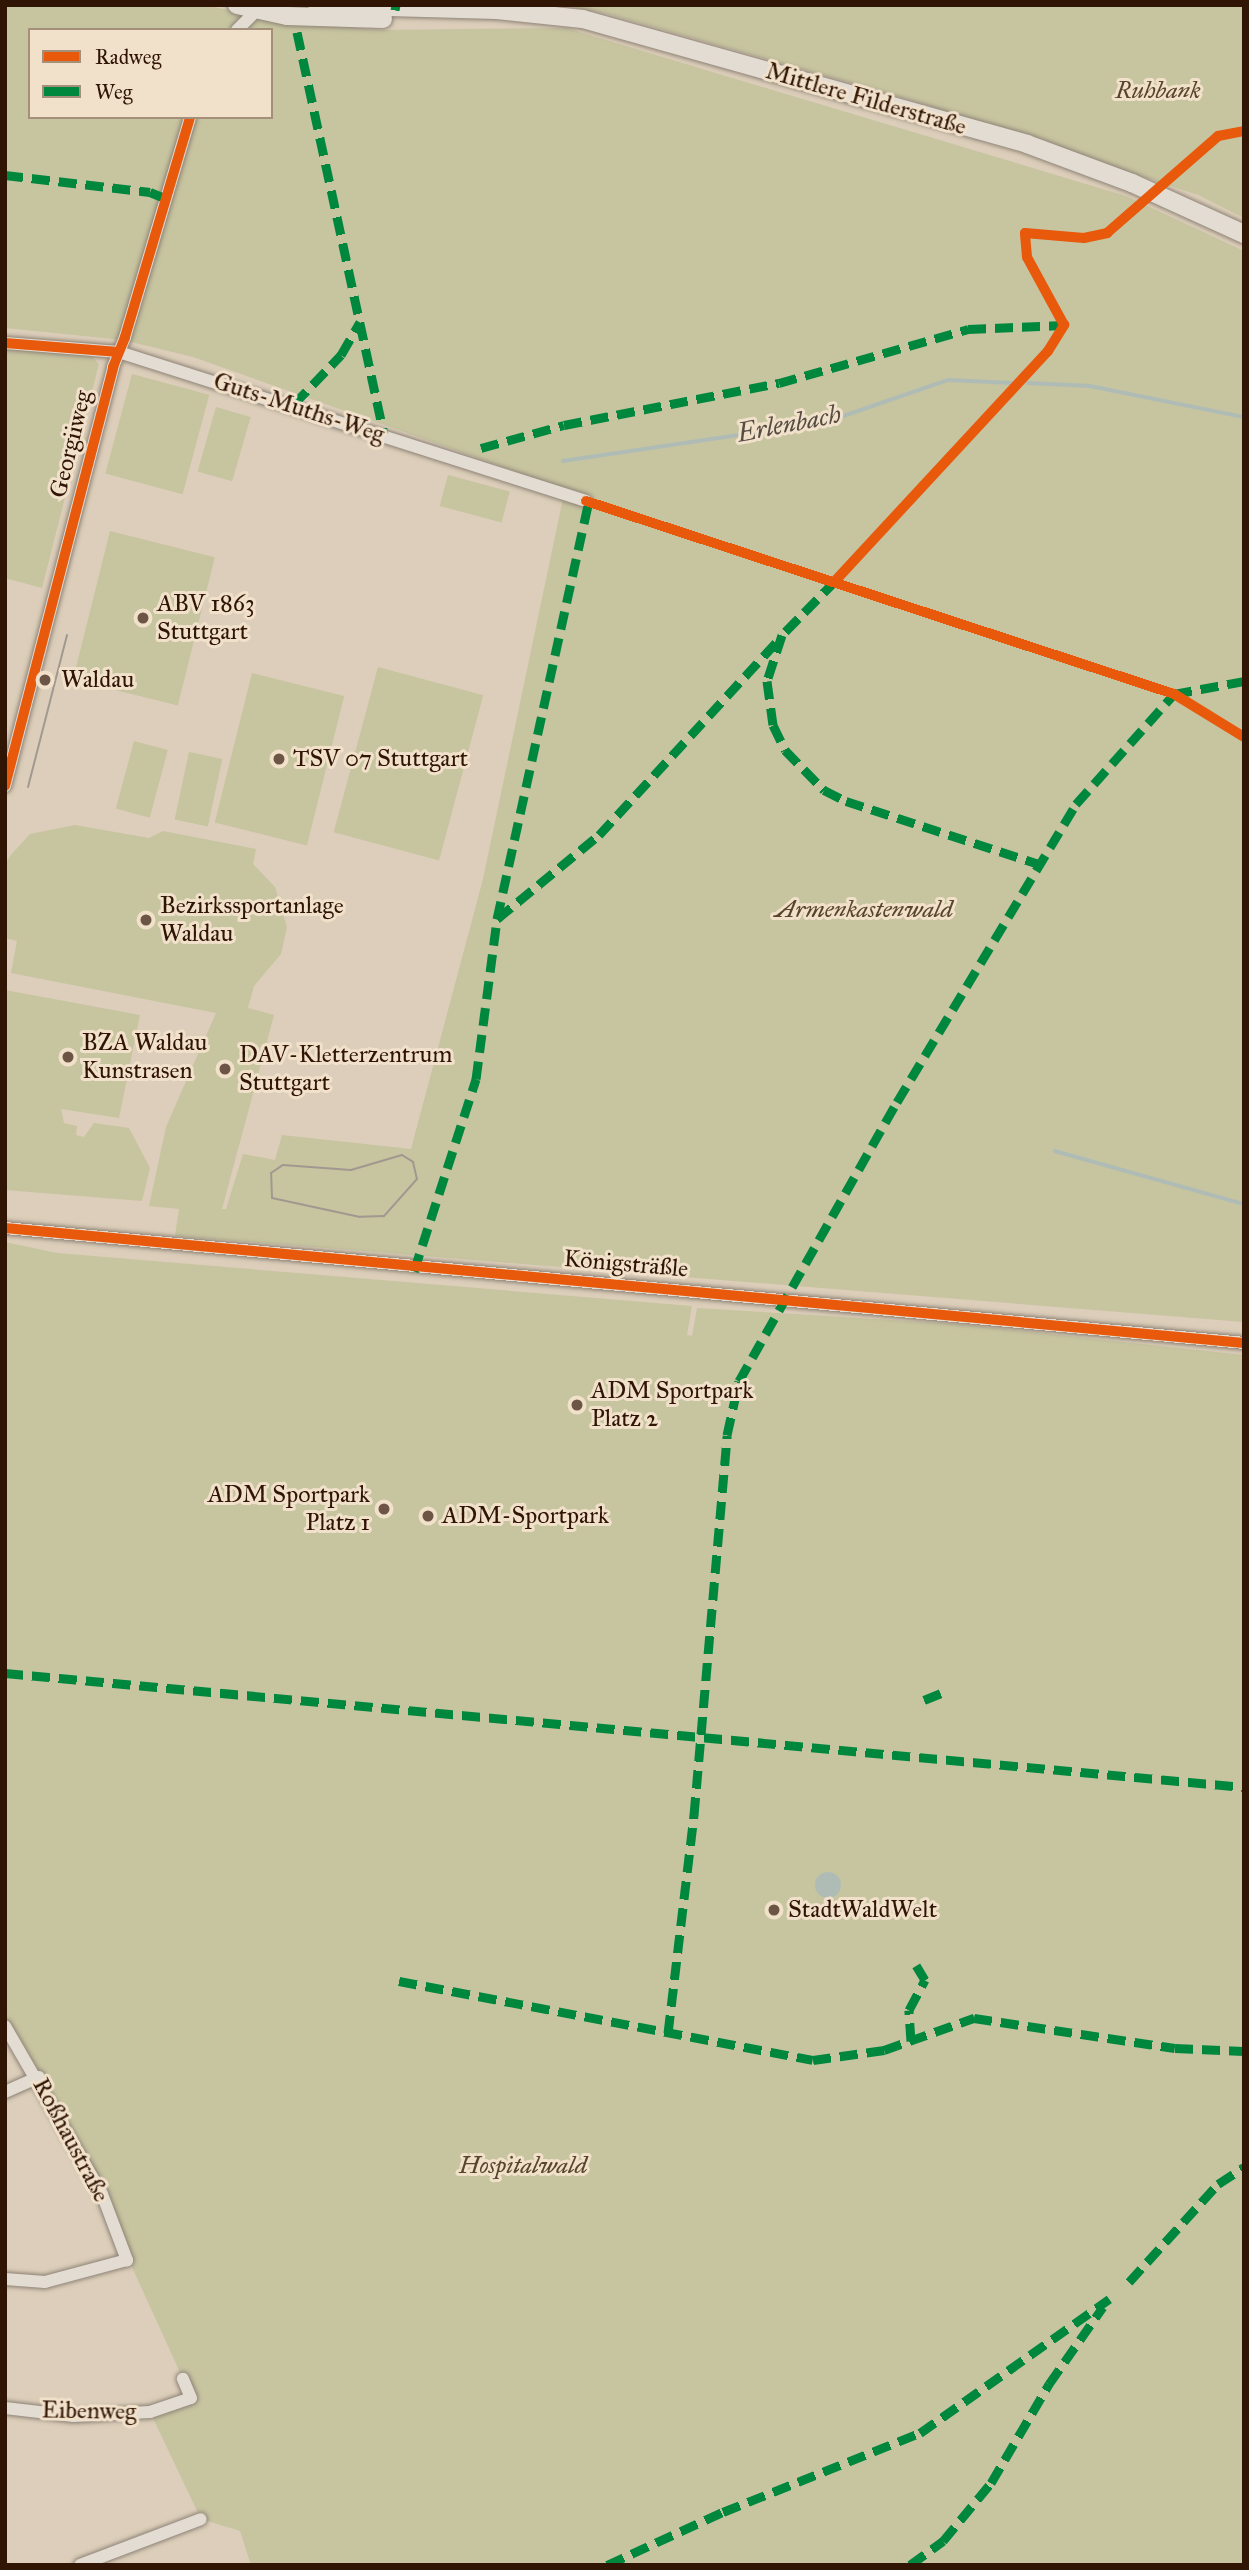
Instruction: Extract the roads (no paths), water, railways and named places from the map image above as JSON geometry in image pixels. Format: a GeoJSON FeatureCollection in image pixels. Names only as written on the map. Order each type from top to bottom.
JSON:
{"type":"FeatureCollection","features":[{"type":"Feature","properties":{"kind":"main road","name":"Mittlere Filderstraße"},"geometry":{"type":"LineString","coordinates":[[237,5],[344,20],[476,9]]}},
{"type":"Feature","properties":{"kind":"main road","name":"Mittlere Filderstraße"},"geometry":{"type":"LineString","coordinates":[[317,5],[476,9],[583,19],[1027,144],[1132,183],[1244,234]]}},
{"type":"Feature","properties":{"kind":"street"},"geometry":{"type":"LineString","coordinates":[[239,28],[264,8]]}},
{"type":"Feature","properties":{"kind":"street","name":"Georgiiweg"},"geometry":{"type":"LineString","coordinates":[[5,786],[119,352],[189,119]]}},
{"type":"Feature","properties":{"kind":"street","name":"Guts-Muths-Weg"},"geometry":{"type":"LineString","coordinates":[[5,343],[119,352],[586,501]]}},
{"type":"Feature","properties":{"kind":"street","name":"Königsträßle"},"geometry":{"type":"LineString","coordinates":[[5,1228],[1244,1343]]}},
{"type":"Feature","properties":{"kind":"street","name":"Roßhaustraße"},"geometry":{"type":"LineString","coordinates":[[5,2026],[39,2077],[102,2194],[127,2260],[45,2282],[5,2279]]}},
{"type":"Feature","properties":{"kind":"street"},"geometry":{"type":"LineString","coordinates":[[5,2092],[39,2077]]}},
{"type":"Feature","properties":{"kind":"street","name":"Eibenweg"},"geometry":{"type":"LineString","coordinates":[[5,2407],[75,2416],[150,2412],[191,2398],[183,2379]]}},
{"type":"Feature","properties":{"kind":"street"},"geometry":{"type":"LineString","coordinates":[[80,2565],[201,2519]]}},
{"type":"Feature","properties":{"kind":"waterway","name":"Erlenbach"},"geometry":{"type":"LineString","coordinates":[[563,461],[826,422],[948,380],[1012,383]]}},
{"type":"Feature","properties":{"kind":"waterway","name":"Erlenbach"},"geometry":{"type":"LineString","coordinates":[[1028,383],[1090,386],[1244,417]]}},
{"type":"Feature","properties":{"kind":"waterway"},"geometry":{"type":"LineString","coordinates":[[1055,1151],[1244,1204]]}},
{"type":"Feature","properties":{"kind":"tram line"},"geometry":{"type":"LineString","coordinates":[[28,787],[67,635]]}},
{"type":"Feature","properties":{"kind":"tram line"},"geometry":{"type":"LineString","coordinates":[[402,1155],[413,1162],[417,1179],[384,1216],[360,1217],[272,1198],[271,1173],[283,1165],[351,1170],[402,1155]]}},
{"type":"Feature","properties":{"kind":"place","name":"ABV 1863 Stuttgart"},"geometry":{"type":"Point","coordinates":[143,618]}},
{"type":"Feature","properties":{"kind":"place","name":"Waldau"},"geometry":{"type":"Point","coordinates":[45,680]}},
{"type":"Feature","properties":{"kind":"place","name":"TSV 07 Stuttgart"},"geometry":{"type":"Point","coordinates":[279,759]}},
{"type":"Feature","properties":{"kind":"place","name":"Bezirkssportanlage Waldau"},"geometry":{"type":"Point","coordinates":[146,920]}},
{"type":"Feature","properties":{"kind":"place","name":"BZA Waldau Kunstrasen"},"geometry":{"type":"Point","coordinates":[68,1057]}},
{"type":"Feature","properties":{"kind":"place","name":"DAV-Kletterzentrum Stuttgart"},"geometry":{"type":"Point","coordinates":[225,1069]}},
{"type":"Feature","properties":{"kind":"place","name":"ADM Sportpark Platz 2"},"geometry":{"type":"Point","coordinates":[577,1405]}},
{"type":"Feature","properties":{"kind":"place","name":"ADM Sportpark Platz 1"},"geometry":{"type":"Point","coordinates":[384,1509]}},
{"type":"Feature","properties":{"kind":"place","name":"ADM-Sportpark"},"geometry":{"type":"Point","coordinates":[428,1516]}},
{"type":"Feature","properties":{"kind":"place","name":"StadtWaldWelt"},"geometry":{"type":"Point","coordinates":[774,1910]}},
{"type":"Feature","properties":{"kind":"park label","name":"Ruhbank"},"geometry":{"type":"Point","coordinates":[1158,91]}},
{"type":"Feature","properties":{"kind":"park label","name":"Armenkastenwald"},"geometry":{"type":"Point","coordinates":[864,910]}},
{"type":"Feature","properties":{"kind":"park label","name":"Hospitalwald"},"geometry":{"type":"Point","coordinates":[523,2166]}}]}
